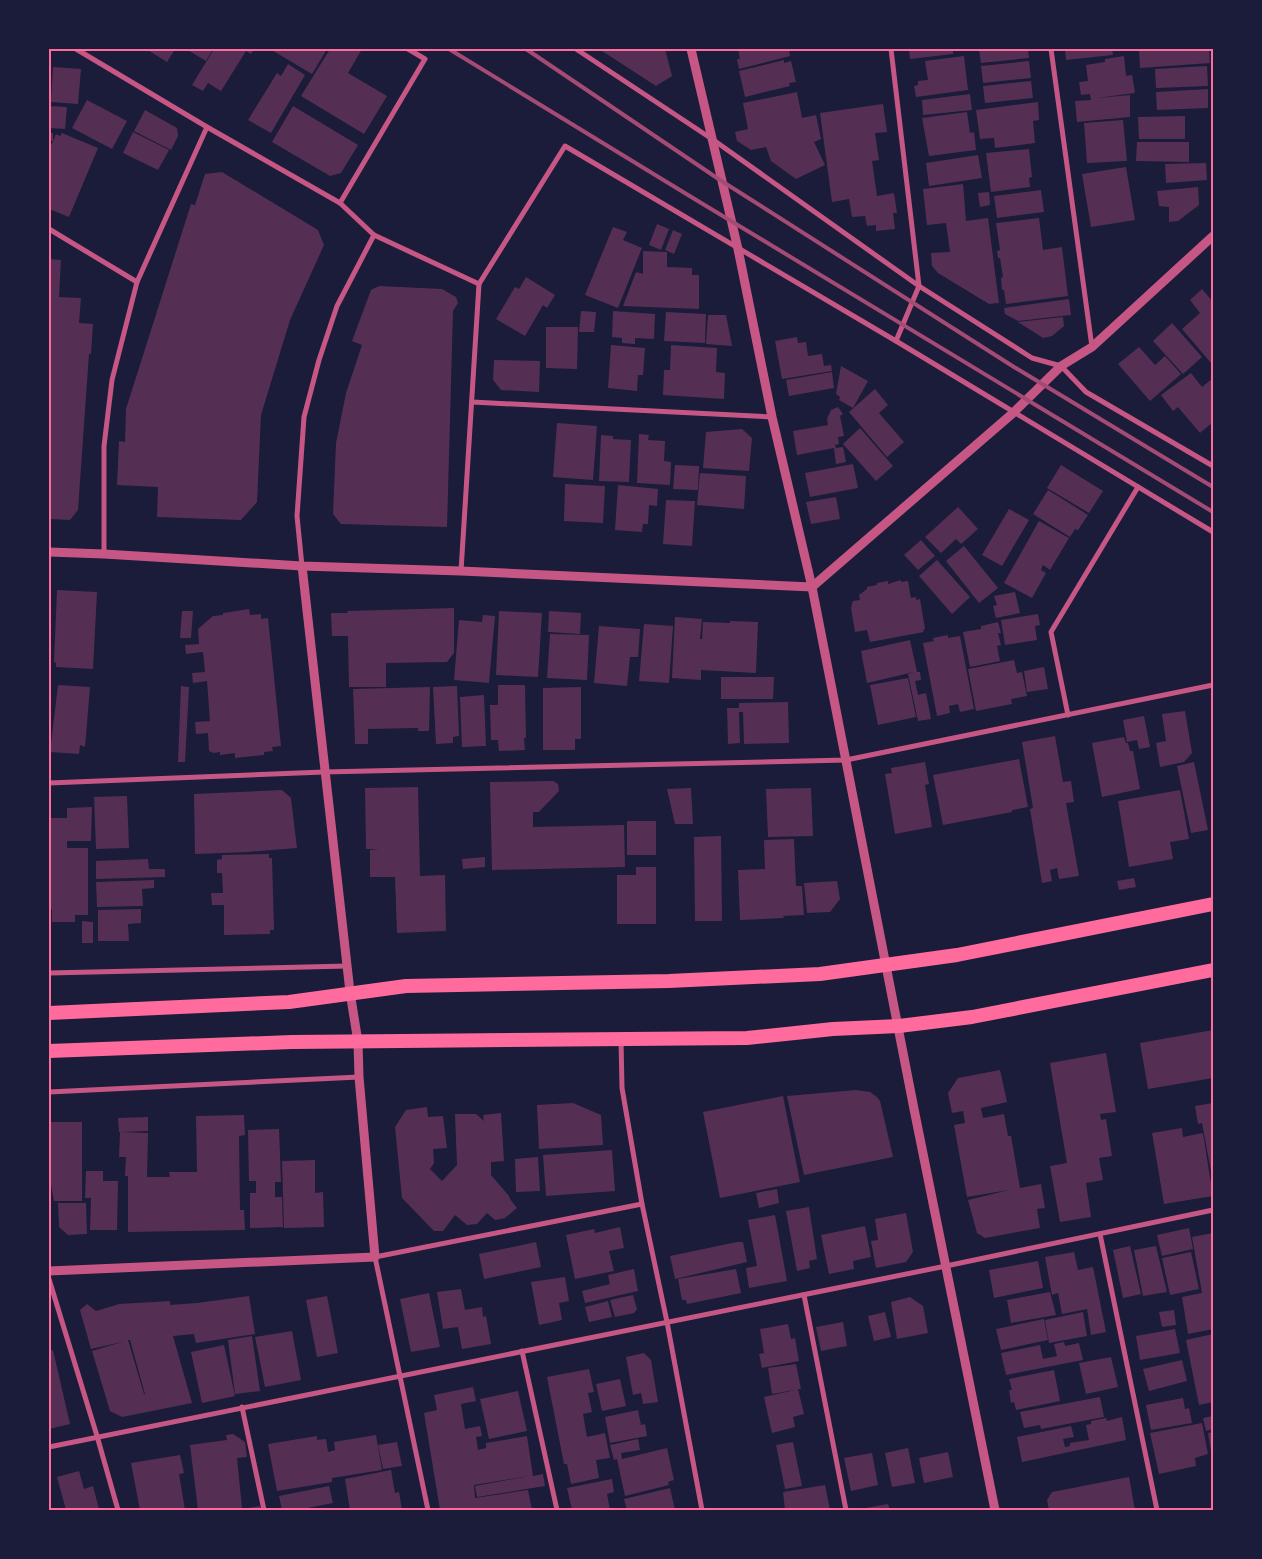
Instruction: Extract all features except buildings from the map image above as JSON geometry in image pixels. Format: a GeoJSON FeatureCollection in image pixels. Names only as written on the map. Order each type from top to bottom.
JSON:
{"type":"FeatureCollection","features":[{"type":"Feature","properties":{"kind":"highway"},"geometry":{"type":"LineString","coordinates":[[49,1013],[289,1002],[350,992],[406,986],[669,981],[820,974],[957,955],[1213,904]]}},
{"type":"Feature","properties":{"kind":"highway"},"geometry":{"type":"LineString","coordinates":[[49,1051],[292,1042],[747,1038],[833,1029],[899,1026],[972,1017],[1213,970]]}},
{"type":"Feature","properties":{"kind":"street"},"geometry":{"type":"LineString","coordinates":[[76,49],[340,203],[374,234],[479,284]]}},
{"type":"Feature","properties":{"kind":"street"},"geometry":{"type":"LineString","coordinates":[[340,203],[425,59],[408,49]]}},
{"type":"Feature","properties":{"kind":"street"},"geometry":{"type":"LineString","coordinates":[[576,49],[712,139],[919,286],[1032,358],[1061,366],[1086,392],[1213,466]]}},
{"type":"Feature","properties":{"kind":"street"},"geometry":{"type":"LineString","coordinates":[[691,49],[738,249],[772,417],[812,587],[995,1510]]}},
{"type":"Feature","properties":{"kind":"street"},"geometry":{"type":"LineString","coordinates":[[891,49],[919,286],[896,341]]}},
{"type":"Feature","properties":{"kind":"street"},"geometry":{"type":"LineString","coordinates":[[1051,49],[1092,347]]}},
{"type":"Feature","properties":{"kind":"street"},"geometry":{"type":"LineString","coordinates":[[104,554],[104,446],[112,380],[136,282],[207,127]]}},
{"type":"Feature","properties":{"kind":"street"},"geometry":{"type":"LineString","coordinates":[[461,571],[479,284],[564,146],[896,341],[1213,532]]}},
{"type":"Feature","properties":{"kind":"street"},"geometry":{"type":"LineString","coordinates":[[49,229],[136,282]]}},
{"type":"Feature","properties":{"kind":"street"},"geometry":{"type":"LineString","coordinates":[[374,234],[337,306],[319,360],[304,418],[297,516],[324,772],[350,992],[358,1042],[359,1077],[374,1257],[428,1510]]}},
{"type":"Feature","properties":{"kind":"street"},"geometry":{"type":"LineString","coordinates":[[49,552],[302,566],[461,571],[812,587],[1013,413],[1061,366],[1092,347],[1213,236]]}},
{"type":"Feature","properties":{"kind":"street"},"geometry":{"type":"LineString","coordinates":[[472,402],[772,417]]}},
{"type":"Feature","properties":{"kind":"street"},"geometry":{"type":"LineString","coordinates":[[1068,715],[1051,632],[1138,487]]}},
{"type":"Feature","properties":{"kind":"street"},"geometry":{"type":"LineString","coordinates":[[49,783],[324,772],[846,760],[1213,685]]}},
{"type":"Feature","properties":{"kind":"street"},"geometry":{"type":"LineString","coordinates":[[49,973],[347,966]]}},
{"type":"Feature","properties":{"kind":"street"},"geometry":{"type":"LineString","coordinates":[[621,1040],[622,1088],[642,1204],[702,1510]]}},
{"type":"Feature","properties":{"kind":"street"},"geometry":{"type":"LineString","coordinates":[[49,1092],[359,1077]]}},
{"type":"Feature","properties":{"kind":"street"},"geometry":{"type":"LineString","coordinates":[[49,1271],[374,1257],[642,1204]]}},
{"type":"Feature","properties":{"kind":"street"},"geometry":{"type":"LineString","coordinates":[[49,1447],[804,1295],[1213,1210]]}},
{"type":"Feature","properties":{"kind":"street"},"geometry":{"type":"LineString","coordinates":[[1100,1234],[1157,1510]]}},
{"type":"Feature","properties":{"kind":"street"},"geometry":{"type":"LineString","coordinates":[[49,1280],[118,1510]]}},
{"type":"Feature","properties":{"kind":"street"},"geometry":{"type":"LineString","coordinates":[[804,1295],[846,1510]]}},
{"type":"Feature","properties":{"kind":"street"},"geometry":{"type":"LineString","coordinates":[[522,1351],[557,1510]]}},
{"type":"Feature","properties":{"kind":"street"},"geometry":{"type":"LineString","coordinates":[[242,1407],[264,1510]]}},
{"type":"Feature","properties":{"kind":"railway"},"geometry":{"type":"LineString","coordinates":[[449,49],[1213,512]]}},
{"type":"Feature","properties":{"kind":"railway"},"geometry":{"type":"LineString","coordinates":[[526,49],[720,180],[1014,367],[1213,487]]}}]}
